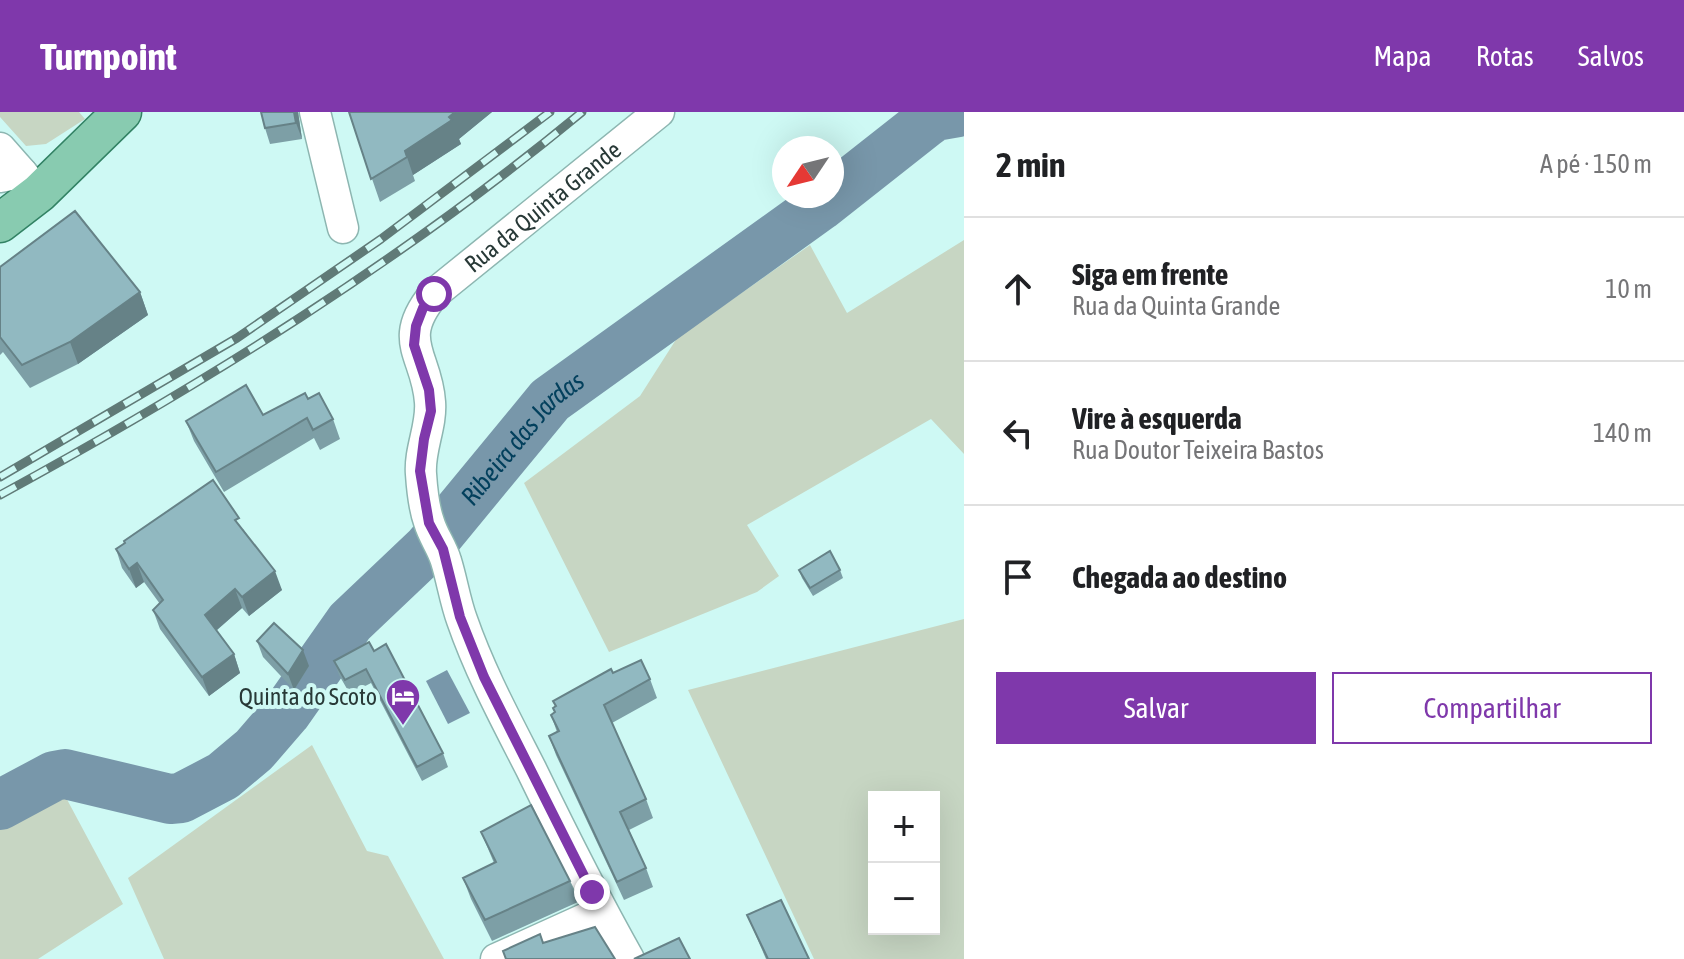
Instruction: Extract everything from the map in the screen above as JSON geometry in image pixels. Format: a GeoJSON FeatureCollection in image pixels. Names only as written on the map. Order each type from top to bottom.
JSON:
{"type":"FeatureCollection","features":[{"type":"Feature","properties":{"kind":"main road"},"geometry":{"type":"LineString","coordinates":[[0,223],[20,181],[122,112]]}},
{"type":"Feature","properties":{"kind":"street"},"geometry":{"type":"LineString","coordinates":[[315,112],[343,228]]}},
{"type":"Feature","properties":{"kind":"street","name":"Rua da Quinta Grande"},"geometry":{"type":"LineString","coordinates":[[602,911],[484,677],[460,617],[420,471],[431,411],[429,390],[414,345],[419,317],[434,294],[659,112]]}},
{"type":"Feature","properties":{"kind":"street"},"geometry":{"type":"LineString","coordinates":[[0,148],[20,181]]}},
{"type":"Feature","properties":{"kind":"street"},"geometry":{"type":"LineString","coordinates":[[496,959],[602,911],[629,959]]}},
{"type":"Feature","properties":{"kind":"green space"},"geometry":{"type":"Polygon","coordinates":[[[0,112],[79,112],[85,119],[46,144],[26,146],[0,117],[0,112]]]}},
{"type":"Feature","properties":{"kind":"green space"},"geometry":{"type":"Polygon","coordinates":[[[964,240],[964,454],[931,419],[747,525],[779,576],[757,592],[609,652],[524,483],[640,396],[677,338],[810,245],[847,313],[964,240]]]}},
{"type":"Feature","properties":{"kind":"green space"},"geometry":{"type":"Polygon","coordinates":[[[964,619],[964,959],[814,959],[688,690],[964,619]]]}},
{"type":"Feature","properties":{"kind":"green space"},"geometry":{"type":"Polygon","coordinates":[[[312,745],[367,851],[388,856],[444,959],[164,959],[128,878],[312,745]]]}},
{"type":"Feature","properties":{"kind":"green space"},"geometry":{"type":"Polygon","coordinates":[[[63,792],[123,904],[38,959],[0,959],[0,820],[63,792]]]}},
{"type":"Feature","properties":{"kind":"water"},"geometry":{"type":"Polygon","coordinates":[[[447,670],[470,713],[448,724],[426,681],[447,670]]]}},
{"type":"Feature","properties":{"kind":"building"},"geometry":{"type":"Polygon","coordinates":[[[261,112],[294,112],[296,123],[265,128],[261,112]]]}},
{"type":"Feature","properties":{"kind":"building"},"geometry":{"type":"Polygon","coordinates":[[[349,112],[455,112],[449,117],[452,120],[405,151],[407,157],[371,179],[349,112]]]}},
{"type":"Feature","properties":{"kind":"building"},"geometry":{"type":"Polygon","coordinates":[[[75,211],[140,292],[70,342],[22,365],[0,337],[0,267],[75,211]]]}},
{"type":"Feature","properties":{"kind":"building"},"geometry":{"type":"Polygon","coordinates":[[[246,385],[263,415],[305,393],[308,399],[319,393],[333,419],[313,430],[307,418],[216,472],[186,421],[246,385]]]}},
{"type":"Feature","properties":{"kind":"building"},"geometry":{"type":"Polygon","coordinates":[[[213,480],[239,518],[235,520],[275,571],[242,597],[235,589],[205,615],[234,654],[202,677],[153,610],[163,600],[137,563],[129,569],[116,549],[213,480]]]}},
{"type":"Feature","properties":{"kind":"building"},"geometry":{"type":"Polygon","coordinates":[[[830,551],[840,570],[810,588],[799,570],[830,551]]]}},
{"type":"Feature","properties":{"kind":"building"},"geometry":{"type":"Polygon","coordinates":[[[274,623],[303,650],[288,674],[257,641],[274,623]]]}},
{"type":"Feature","properties":{"kind":"building"},"geometry":{"type":"Polygon","coordinates":[[[369,642],[374,651],[386,644],[443,753],[417,767],[366,669],[345,680],[334,661],[369,642]]]}},
{"type":"Feature","properties":{"kind":"building"},"geometry":{"type":"Polygon","coordinates":[[[641,660],[650,679],[604,705],[646,799],[620,812],[646,868],[617,882],[549,736],[559,731],[551,715],[556,706],[553,701],[611,669],[613,673],[641,660]]]}},
{"type":"Feature","properties":{"kind":"building"},"geometry":{"type":"Polygon","coordinates":[[[531,805],[570,881],[485,920],[463,878],[496,862],[481,832],[531,805]]]}},
{"type":"Feature","properties":{"kind":"building"},"geometry":{"type":"Polygon","coordinates":[[[781,900],[809,959],[768,959],[747,915],[781,900]]]}},
{"type":"Feature","properties":{"kind":"building"},"geometry":{"type":"Polygon","coordinates":[[[595,927],[615,959],[506,959],[503,951],[540,934],[543,943],[595,927]]]}},
{"type":"Feature","properties":{"kind":"building"},"geometry":{"type":"Polygon","coordinates":[[[679,938],[690,959],[634,959],[679,938]]]}},
{"type":"Feature","properties":{"kind":"waterway","name":"Ribeira das Jardas"},"geometry":{"type":"LineString","coordinates":[[0,805],[54,776],[65,774],[170,799],[181,798],[223,776],[254,750],[286,713],[350,622],[428,548],[550,400],[820,206],[935,116],[958,112]]}},
{"type":"Feature","properties":{"kind":"railway"},"geometry":{"type":"LineString","coordinates":[[0,477],[237,338],[381,239],[550,112]]}},
{"type":"Feature","properties":{"kind":"railway"},"geometry":{"type":"LineString","coordinates":[[0,495],[227,364],[373,269],[444,219],[582,112]]}},
{"type":"Feature","properties":{"kind":"place","name":"Quinta do Scoto"},"geometry":{"type":"Point","coordinates":[403,727]}},
{"type":"Feature","properties":{"kind":"route"},"geometry":{"type":"LineString","coordinates":[[434,294],[423,308],[416,326],[414,345],[429,390],[431,411],[420,471],[429,523],[443,549],[460,617],[484,677],[592,892]]}}]}
